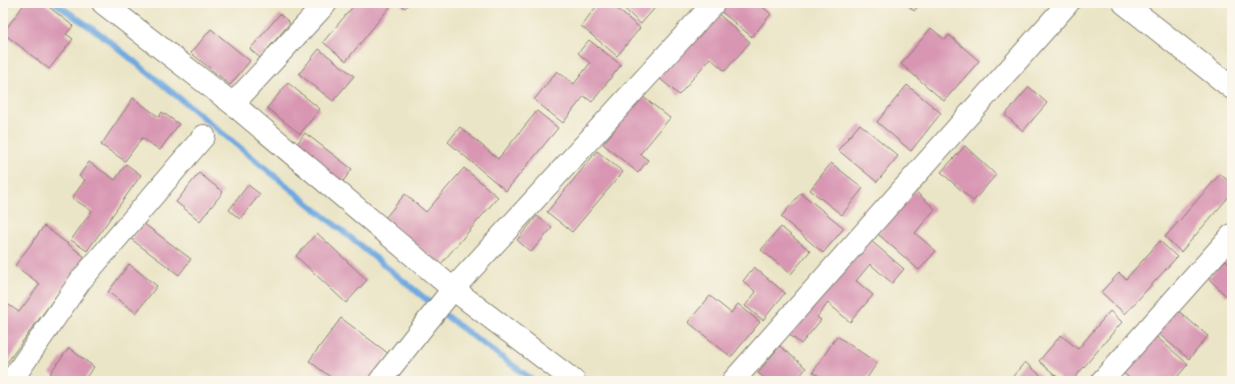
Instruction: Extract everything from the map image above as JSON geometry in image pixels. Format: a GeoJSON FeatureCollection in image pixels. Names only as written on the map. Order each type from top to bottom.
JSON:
{"type":"FeatureCollection","features":[{"type":"Feature","properties":{"kind":"street"},"geometry":{"type":"LineString","coordinates":[[102,3],[233,104],[448,295],[574,381]]}},
{"type":"Feature","properties":{"kind":"street"},"geometry":{"type":"LineString","coordinates":[[233,104],[326,3]]}},
{"type":"Feature","properties":{"kind":"street"},"geometry":{"type":"LineString","coordinates":[[380,381],[448,295],[714,3]]}},
{"type":"Feature","properties":{"kind":"street"},"geometry":{"type":"LineString","coordinates":[[733,381],[1068,3]]}},
{"type":"Feature","properties":{"kind":"street"},"geometry":{"type":"LineString","coordinates":[[1124,3],[1232,88]]}},
{"type":"Feature","properties":{"kind":"street"},"geometry":{"type":"LineString","coordinates":[[11,381],[81,280],[204,136]]}},
{"type":"Feature","properties":{"kind":"street"},"geometry":{"type":"LineString","coordinates":[[1102,381],[1232,235]]}},
{"type":"Feature","properties":{"kind":"building"},"geometry":{"type":"Polygon","coordinates":[[[3,3],[12,3],[3,12],[3,3]]]}},
{"type":"Feature","properties":{"kind":"building"},"geometry":{"type":"Polygon","coordinates":[[[25,3],[44,3],[73,26],[66,34],[73,39],[49,69],[3,33],[25,3]]]}},
{"type":"Feature","properties":{"kind":"building"},"geometry":{"type":"Polygon","coordinates":[[[356,3],[393,3],[346,61],[323,42],[356,3]]]}},
{"type":"Feature","properties":{"kind":"building"},"geometry":{"type":"Polygon","coordinates":[[[399,3],[410,3],[405,8],[399,3]]]}},
{"type":"Feature","properties":{"kind":"building"},"geometry":{"type":"Polygon","coordinates":[[[599,3],[610,3],[640,28],[617,56],[581,26],[599,3]]]}},
{"type":"Feature","properties":{"kind":"building"},"geometry":{"type":"Polygon","coordinates":[[[618,3],[659,3],[641,24],[618,3]]]}},
{"type":"Feature","properties":{"kind":"building"},"geometry":{"type":"Polygon","coordinates":[[[723,3],[758,3],[771,14],[752,37],[718,9],[723,3]]]}},
{"type":"Feature","properties":{"kind":"building"},"geometry":{"type":"Polygon","coordinates":[[[905,3],[921,3],[914,11],[905,3]]]}},
{"type":"Feature","properties":{"kind":"building"},"geometry":{"type":"Polygon","coordinates":[[[715,11],[750,42],[725,71],[710,58],[679,95],[658,77],[715,11]]]}},
{"type":"Feature","properties":{"kind":"building"},"geometry":{"type":"Polygon","coordinates":[[[280,14],[290,23],[260,58],[250,49],[280,14]]]}},
{"type":"Feature","properties":{"kind":"building"},"geometry":{"type":"Polygon","coordinates":[[[931,28],[945,40],[949,35],[979,61],[944,101],[901,64],[931,28]]]}},
{"type":"Feature","properties":{"kind":"building"},"geometry":{"type":"Polygon","coordinates":[[[211,29],[250,61],[230,85],[191,53],[211,29]]]}},
{"type":"Feature","properties":{"kind":"building"},"geometry":{"type":"Polygon","coordinates":[[[589,40],[621,65],[592,102],[584,96],[563,123],[534,100],[557,71],[574,84],[590,63],[578,53],[589,40]]]}},
{"type":"Feature","properties":{"kind":"building"},"geometry":{"type":"Polygon","coordinates":[[[319,49],[354,76],[333,101],[299,74],[319,49]]]}},
{"type":"Feature","properties":{"kind":"building"},"geometry":{"type":"Polygon","coordinates":[[[288,83],[320,109],[300,134],[267,108],[288,83]]]}},
{"type":"Feature","properties":{"kind":"building"},"geometry":{"type":"Polygon","coordinates":[[[907,85],[941,113],[911,151],[877,122],[907,85]]]}},
{"type":"Feature","properties":{"kind":"building"},"geometry":{"type":"Polygon","coordinates":[[[1029,87],[1047,103],[1023,131],[1005,115],[1029,87]]]}},
{"type":"Feature","properties":{"kind":"building"},"geometry":{"type":"Polygon","coordinates":[[[642,96],[670,118],[640,154],[648,160],[638,173],[603,144],[642,96]]]}},
{"type":"Feature","properties":{"kind":"building"},"geometry":{"type":"Polygon","coordinates":[[[133,98],[159,117],[162,112],[179,124],[160,150],[142,138],[125,161],[101,145],[133,98]]]}},
{"type":"Feature","properties":{"kind":"building"},"geometry":{"type":"Polygon","coordinates":[[[537,111],[558,128],[506,191],[448,142],[460,127],[498,159],[537,111]]]}},
{"type":"Feature","properties":{"kind":"building"},"geometry":{"type":"Polygon","coordinates":[[[860,124],[898,156],[877,182],[838,150],[860,124]]]}},
{"type":"Feature","properties":{"kind":"building"},"geometry":{"type":"Polygon","coordinates":[[[305,133],[352,169],[341,184],[294,148],[305,133]]]}},
{"type":"Feature","properties":{"kind":"building"},"geometry":{"type":"Polygon","coordinates":[[[965,146],[996,175],[973,201],[941,172],[965,146]]]}},
{"type":"Feature","properties":{"kind":"building"},"geometry":{"type":"Polygon","coordinates":[[[597,151],[623,172],[572,232],[547,212],[597,151]]]}},
{"type":"Feature","properties":{"kind":"building"},"geometry":{"type":"Polygon","coordinates":[[[89,162],[115,180],[126,164],[141,175],[87,251],[71,240],[92,211],[72,198],[85,180],[79,176],[89,162]]]}},
{"type":"Feature","properties":{"kind":"building"},"geometry":{"type":"Polygon","coordinates":[[[831,163],[863,188],[842,215],[810,190],[831,163]]]}},
{"type":"Feature","properties":{"kind":"building"},"geometry":{"type":"Polygon","coordinates":[[[464,168],[498,197],[440,265],[385,218],[405,194],[426,212],[464,168]]]}},
{"type":"Feature","properties":{"kind":"building"},"geometry":{"type":"Polygon","coordinates":[[[199,173],[223,192],[200,221],[176,202],[199,173]]]}},
{"type":"Feature","properties":{"kind":"building"},"geometry":{"type":"Polygon","coordinates":[[[1220,174],[1232,184],[1232,193],[1181,252],[1165,237],[1220,174]]]}},
{"type":"Feature","properties":{"kind":"building"},"geometry":{"type":"Polygon","coordinates":[[[248,185],[260,194],[240,219],[229,210],[248,185]]]}},
{"type":"Feature","properties":{"kind":"building"},"geometry":{"type":"Polygon","coordinates":[[[915,191],[935,209],[915,233],[936,251],[919,270],[878,234],[915,191]]]}},
{"type":"Feature","properties":{"kind":"building"},"geometry":{"type":"Polygon","coordinates":[[[801,193],[844,228],[823,253],[781,217],[801,193]]]}},
{"type":"Feature","properties":{"kind":"building"},"geometry":{"type":"Polygon","coordinates":[[[537,216],[552,228],[531,252],[517,240],[537,216]]]}},
{"type":"Feature","properties":{"kind":"building"},"geometry":{"type":"Polygon","coordinates":[[[143,223],[191,259],[179,275],[131,239],[143,223]]]}},
{"type":"Feature","properties":{"kind":"building"},"geometry":{"type":"Polygon","coordinates":[[[44,226],[85,257],[3,368],[3,301],[19,312],[40,284],[15,266],[44,226]]]}},
{"type":"Feature","properties":{"kind":"building"},"geometry":{"type":"Polygon","coordinates":[[[781,227],[810,251],[791,274],[761,250],[781,227]]]}},
{"type":"Feature","properties":{"kind":"building"},"geometry":{"type":"Polygon","coordinates":[[[317,233],[367,280],[346,303],[296,256],[317,233]]]}},
{"type":"Feature","properties":{"kind":"building"},"geometry":{"type":"Polygon","coordinates":[[[870,240],[904,269],[892,283],[870,264],[856,281],[873,295],[850,322],[828,303],[817,317],[821,320],[801,344],[789,334],[870,240]]]}},
{"type":"Feature","properties":{"kind":"building"},"geometry":{"type":"Polygon","coordinates":[[[1160,241],[1177,257],[1125,314],[1101,292],[1119,273],[1126,279],[1160,241]]]}},
{"type":"Feature","properties":{"kind":"building"},"geometry":{"type":"Polygon","coordinates":[[[1226,260],[1232,266],[1232,290],[1226,296],[1208,278],[1226,260]]]}},
{"type":"Feature","properties":{"kind":"building"},"geometry":{"type":"Polygon","coordinates":[[[129,264],[157,286],[136,313],[108,292],[129,264]]]}},
{"type":"Feature","properties":{"kind":"building"},"geometry":{"type":"Polygon","coordinates":[[[754,267],[785,293],[763,320],[745,306],[756,292],[743,281],[754,267]]]}},
{"type":"Feature","properties":{"kind":"building"},"geometry":{"type":"Polygon","coordinates":[[[710,296],[731,313],[738,304],[760,322],[731,357],[688,322],[710,296]]]}},
{"type":"Feature","properties":{"kind":"building"},"geometry":{"type":"Polygon","coordinates":[[[1175,308],[1208,336],[1189,359],[1155,331],[1175,308]]]}},
{"type":"Feature","properties":{"kind":"building"},"geometry":{"type":"Polygon","coordinates":[[[1110,311],[1122,322],[1072,381],[1062,381],[1039,361],[1061,335],[1078,349],[1110,311]]]}},
{"type":"Feature","properties":{"kind":"building"},"geometry":{"type":"Polygon","coordinates":[[[341,318],[389,354],[369,381],[330,381],[332,378],[309,361],[341,318]]]}},
{"type":"Feature","properties":{"kind":"building"},"geometry":{"type":"Polygon","coordinates":[[[1153,334],[1188,364],[1174,381],[1133,381],[1121,371],[1153,334]]]}},
{"type":"Feature","properties":{"kind":"building"},"geometry":{"type":"Polygon","coordinates":[[[837,336],[877,363],[865,381],[827,381],[813,372],[837,336]]]}},
{"type":"Feature","properties":{"kind":"building"},"geometry":{"type":"Polygon","coordinates":[[[780,346],[806,368],[796,381],[768,381],[758,373],[780,346]]]}},
{"type":"Feature","properties":{"kind":"building"},"geometry":{"type":"Polygon","coordinates":[[[69,348],[94,367],[83,381],[61,381],[50,373],[69,348]]]}},
{"type":"Feature","properties":{"kind":"building"},"geometry":{"type":"Polygon","coordinates":[[[1025,362],[1047,381],[1009,381],[1025,362]]]}},
{"type":"Feature","properties":{"kind":"building"},"geometry":{"type":"Polygon","coordinates":[[[26,376],[32,381],[23,381],[26,376]]]}},
{"type":"Feature","properties":{"kind":"waterway"},"geometry":{"type":"LineString","coordinates":[[55,3],[103,36],[454,322],[534,381]]}}]}
